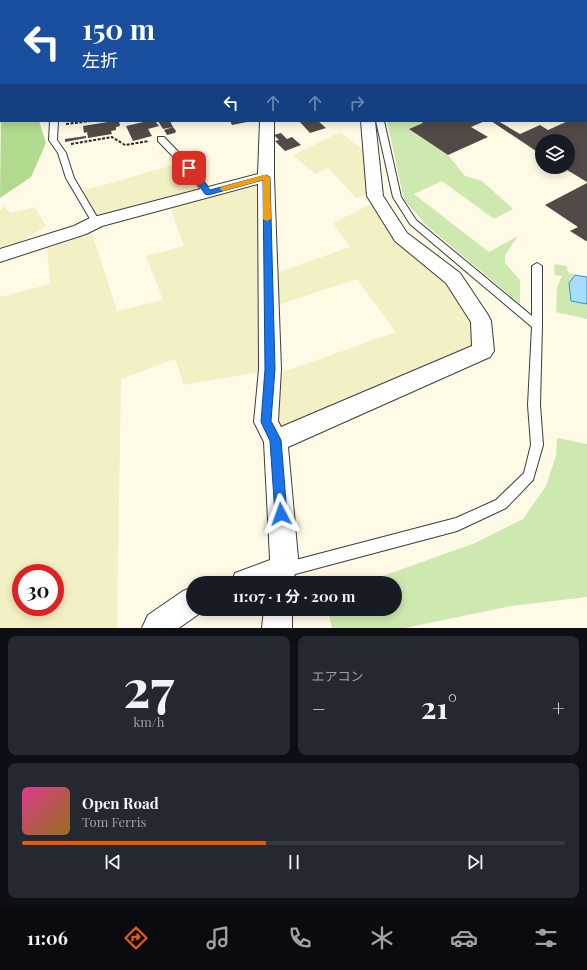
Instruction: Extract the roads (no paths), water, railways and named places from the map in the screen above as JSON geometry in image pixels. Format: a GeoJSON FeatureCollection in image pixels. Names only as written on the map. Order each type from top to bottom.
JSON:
{"type":"FeatureCollection","features":[{"type":"Feature","properties":{"kind":"street"},"geometry":{"type":"LineString","coordinates":[[267,122],[266,177],[270,369],[266,422],[276,440],[284,558],[280,576]]}},
{"type":"Feature","properties":{"kind":"street"},"geometry":{"type":"LineString","coordinates":[[276,440],[483,351],[481,321],[454,278],[401,237],[375,196],[368,122]]}},
{"type":"Feature","properties":{"kind":"street"},"geometry":{"type":"LineString","coordinates":[[0,256],[80,230],[96,222],[266,177]]}},
{"type":"Feature","properties":{"kind":"street"},"geometry":{"type":"LineString","coordinates":[[157,628],[158,625],[186,606]]}},
{"type":"Feature","properties":{"kind":"street"},"geometry":{"type":"LineString","coordinates":[[277,628],[278,616]]}},
{"type":"Feature","properties":{"kind":"lane"},"geometry":{"type":"LineString","coordinates":[[380,122],[397,197],[413,222],[537,326]]}},
{"type":"Feature","properties":{"kind":"lane"},"geometry":{"type":"LineString","coordinates":[[54,123],[53,140],[62,152],[70,178],[96,222]]}},
{"type":"Feature","properties":{"kind":"lane"},"geometry":{"type":"LineString","coordinates":[[161,139],[189,168],[208,193]]}},
{"type":"Feature","properties":{"kind":"lane"},"geometry":{"type":"LineString","coordinates":[[283,576],[457,524],[501,504],[529,476],[537,445],[534,404],[537,326],[537,266]]}},
{"type":"Feature","properties":{"kind":"water"},"geometry":{"type":"Polygon","coordinates":[[[575,275],[587,277],[587,304],[571,301],[569,283],[575,275]]]}}]}
